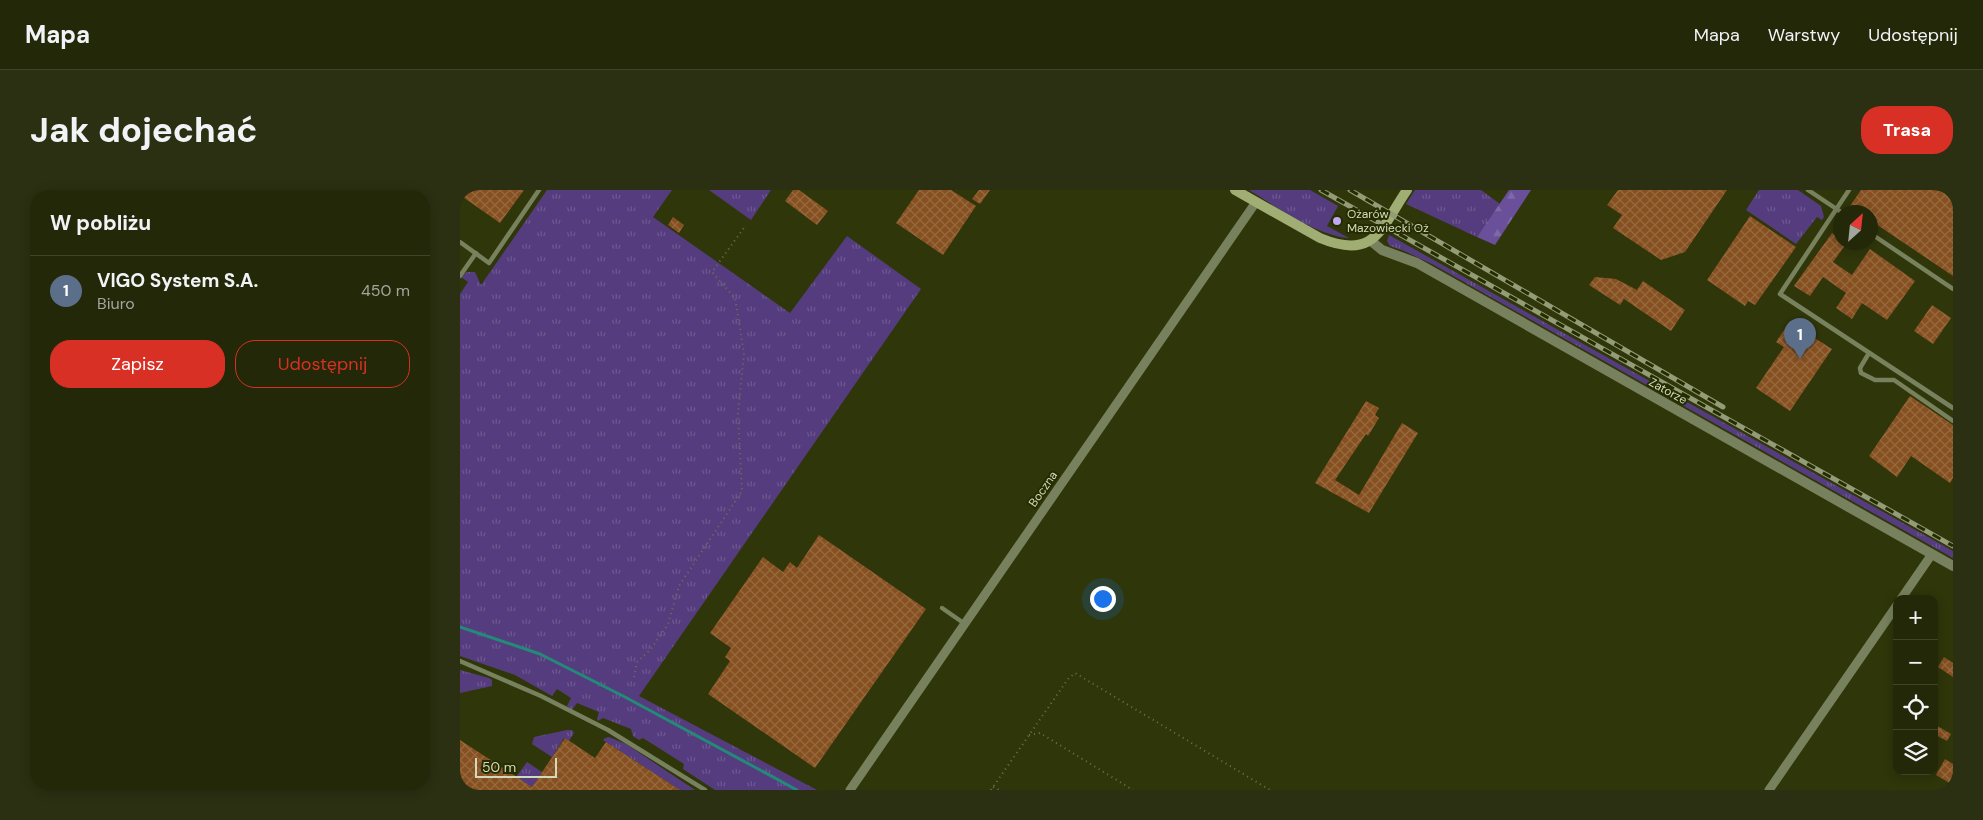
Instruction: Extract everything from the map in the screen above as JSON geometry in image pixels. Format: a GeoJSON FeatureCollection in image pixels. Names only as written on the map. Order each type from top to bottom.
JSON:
{"type":"FeatureCollection","features":[{"type":"Feature","properties":{"kind":"main road"},"geometry":{"type":"LineString","coordinates":[[1235,190],[1306,231],[1332,243],[1352,246],[1371,241],[1378,235],[1407,190]]}},
{"type":"Feature","properties":{"kind":"street","name":"Boczna"},"geometry":{"type":"LineString","coordinates":[[850,790],[1256,202]]}},
{"type":"Feature","properties":{"kind":"street","name":"Zatorze"},"geometry":{"type":"LineString","coordinates":[[1371,241],[1379,248],[1417,263],[1953,566]]}},
{"type":"Feature","properties":{"kind":"street"},"geometry":{"type":"LineString","coordinates":[[1904,595],[1932,554]]}},
{"type":"Feature","properties":{"kind":"street"},"geometry":{"type":"LineString","coordinates":[[1769,790],[1893,612]]}},
{"type":"Feature","properties":{"kind":"lane"},"geometry":{"type":"LineString","coordinates":[[460,242],[489,263],[539,190]]}},
{"type":"Feature","properties":{"kind":"lane"},"geometry":{"type":"LineString","coordinates":[[1808,190],[1833,207]]}},
{"type":"Feature","properties":{"kind":"lane"},"geometry":{"type":"LineString","coordinates":[[1839,205],[1849,190]]}},
{"type":"Feature","properties":{"kind":"lane"},"geometry":{"type":"LineString","coordinates":[[1833,214],[1780,294],[1953,408]]}},
{"type":"Feature","properties":{"kind":"lane"},"geometry":{"type":"LineString","coordinates":[[1878,238],[1953,289]]}},
{"type":"Feature","properties":{"kind":"lane"},"geometry":{"type":"LineString","coordinates":[[460,276],[476,253]]}},
{"type":"Feature","properties":{"kind":"lane"},"geometry":{"type":"LineString","coordinates":[[1869,353],[1860,368],[1861,373],[1875,380],[1894,380],[1953,421]]}},
{"type":"Feature","properties":{"kind":"lane"},"geometry":{"type":"LineString","coordinates":[[942,608],[964,624]]}},
{"type":"Feature","properties":{"kind":"lane"},"geometry":{"type":"LineString","coordinates":[[460,661],[541,696],[608,730],[704,790]]}},
{"type":"Feature","properties":{"kind":"path"},"geometry":{"type":"LineString","coordinates":[[634,677],[637,662],[651,649],[668,624],[679,586],[742,491],[738,413],[744,353],[735,298],[712,272],[746,225]]}},
{"type":"Feature","properties":{"kind":"path"},"geometry":{"type":"LineString","coordinates":[[991,790],[1068,678],[1076,673],[1270,790]]}},
{"type":"Feature","properties":{"kind":"path"},"geometry":{"type":"LineString","coordinates":[[1028,736],[1040,733],[1133,790]]}},
{"type":"Feature","properties":{"kind":"path"},"geometry":{"type":"LineString","coordinates":[[993,786],[999,790]]}},
{"type":"Feature","properties":{"kind":"green space"},"geometry":{"type":"Polygon","coordinates":[[[547,190],[672,190],[653,217],[790,313],[847,236],[921,289],[639,696],[817,790],[715,790],[683,769],[684,764],[643,738],[639,740],[633,736],[631,729],[603,718],[598,721],[599,712],[577,703],[572,710],[567,706],[571,698],[557,689],[552,696],[515,675],[460,656],[460,294],[468,282],[461,277],[467,272],[475,272],[481,285],[547,190]]]}},
{"type":"Feature","properties":{"kind":"green space"},"geometry":{"type":"Polygon","coordinates":[[[709,190],[771,190],[751,220],[709,190]]]}},
{"type":"Feature","properties":{"kind":"green space"},"geometry":{"type":"Polygon","coordinates":[[[1249,190],[1310,190],[1338,206],[1327,226],[1349,238],[1336,236],[1309,226],[1249,190]]]}},
{"type":"Feature","properties":{"kind":"green space"},"geometry":{"type":"Polygon","coordinates":[[[1415,190],[1481,190],[1500,204],[1477,237],[1406,204],[1415,190]]]}},
{"type":"Feature","properties":{"kind":"green space"},"geometry":{"type":"Polygon","coordinates":[[[1509,190],[1531,190],[1495,245],[1477,237],[1509,190]]]}},
{"type":"Feature","properties":{"kind":"green space"},"geometry":{"type":"Polygon","coordinates":[[[1759,190],[1798,190],[1821,206],[1824,217],[1822,220],[1817,217],[1796,244],[1746,210],[1759,190]]]}},
{"type":"Feature","properties":{"kind":"green space"},"geometry":{"type":"Polygon","coordinates":[[[1389,235],[1953,551],[1953,558],[1434,265],[1390,246],[1387,241],[1389,235]]]}},
{"type":"Feature","properties":{"kind":"green space"},"geometry":{"type":"Polygon","coordinates":[[[460,670],[489,678],[492,680],[492,686],[460,693],[460,670]]]}},
{"type":"Feature","properties":{"kind":"green space"},"geometry":{"type":"Polygon","coordinates":[[[572,730],[574,733],[569,741],[564,738],[552,757],[532,744],[534,737],[572,730]]]}},
{"type":"Feature","properties":{"kind":"green space"},"geometry":{"type":"Polygon","coordinates":[[[609,737],[626,744],[695,790],[680,790],[603,740],[609,737]]]}},
{"type":"Feature","properties":{"kind":"green space"},"geometry":{"type":"Polygon","coordinates":[[[527,762],[542,772],[532,787],[516,777],[527,762]]]}},
{"type":"Feature","properties":{"kind":"building"},"geometry":{"type":"Polygon","coordinates":[[[460,190],[524,190],[500,223],[460,195],[460,190]]]}},
{"type":"Feature","properties":{"kind":"building"},"geometry":{"type":"Polygon","coordinates":[[[793,190],[799,190],[828,211],[817,225],[785,201],[793,190]]]}},
{"type":"Feature","properties":{"kind":"building"},"geometry":{"type":"Polygon","coordinates":[[[919,190],[951,190],[976,206],[943,255],[896,223],[919,190]]]}},
{"type":"Feature","properties":{"kind":"building"},"geometry":{"type":"Polygon","coordinates":[[[979,190],[990,190],[980,204],[972,199],[979,190]]]}},
{"type":"Feature","properties":{"kind":"building"},"geometry":{"type":"Polygon","coordinates":[[[1618,190],[1727,190],[1685,252],[1661,260],[1613,228],[1622,215],[1607,205],[1618,190]]]}},
{"type":"Feature","properties":{"kind":"building"},"geometry":{"type":"Polygon","coordinates":[[[1861,190],[1953,190],[1953,276],[1878,225],[1878,205],[1851,205],[1861,190]]]}},
{"type":"Feature","properties":{"kind":"building"},"geometry":{"type":"Polygon","coordinates":[[[1750,216],[1796,247],[1755,305],[1748,301],[1745,306],[1707,280],[1750,216]]]}},
{"type":"Feature","properties":{"kind":"building"},"geometry":{"type":"Polygon","coordinates":[[[673,217],[684,225],[679,233],[668,225],[673,217]]]}},
{"type":"Feature","properties":{"kind":"building"},"geometry":{"type":"Polygon","coordinates":[[[1832,233],[1833,250],[1842,250],[1833,262],[1852,275],[1869,250],[1871,250],[1915,281],[1887,320],[1862,303],[1852,319],[1836,308],[1846,293],[1823,277],[1810,296],[1794,286],[1832,233]]]}},
{"type":"Feature","properties":{"kind":"building"},"geometry":{"type":"Polygon","coordinates":[[[1595,277],[1616,279],[1637,290],[1643,281],[1685,310],[1671,331],[1624,299],[1620,305],[1589,285],[1595,277]]]}},
{"type":"Feature","properties":{"kind":"building"},"geometry":{"type":"Polygon","coordinates":[[[1932,305],[1951,318],[1933,344],[1914,331],[1932,305]]]}},
{"type":"Feature","properties":{"kind":"building"},"geometry":{"type":"Polygon","coordinates":[[[1790,321],[1812,333],[1813,337],[1832,349],[1790,411],[1756,388],[1784,347],[1776,342],[1790,321]]]}},
{"type":"Feature","properties":{"kind":"building"},"geometry":{"type":"Polygon","coordinates":[[[1910,396],[1953,425],[1953,478],[1950,483],[1911,456],[1897,477],[1869,456],[1910,396]]]}},
{"type":"Feature","properties":{"kind":"building"},"geometry":{"type":"Polygon","coordinates":[[[1366,401],[1379,408],[1375,415],[1379,418],[1335,480],[1359,495],[1402,423],[1418,433],[1369,513],[1315,483],[1366,401]]]}},
{"type":"Feature","properties":{"kind":"building"},"geometry":{"type":"Polygon","coordinates":[[[819,535],[926,609],[815,768],[708,694],[730,661],[725,657],[731,648],[710,633],[763,557],[783,572],[790,562],[797,568],[819,535]]]}},
{"type":"Feature","properties":{"kind":"building"},"geometry":{"type":"Polygon","coordinates":[[[1944,657],[1953,663],[1953,677],[1938,667],[1944,657]]]}},
{"type":"Feature","properties":{"kind":"building"},"geometry":{"type":"Polygon","coordinates":[[[1938,726],[1951,734],[1947,741],[1938,736],[1938,726]]]}},
{"type":"Feature","properties":{"kind":"building"},"geometry":{"type":"Polygon","coordinates":[[[565,738],[595,758],[606,742],[680,790],[460,790],[460,740],[532,787],[565,738]]]}},
{"type":"Feature","properties":{"kind":"building"},"geometry":{"type":"Polygon","coordinates":[[[1945,759],[1953,764],[1953,785],[1936,775],[1938,775],[1945,759]]]}},
{"type":"Feature","properties":{"kind":"waterway"},"geometry":{"type":"LineString","coordinates":[[460,627],[540,654],[625,697],[797,790]]}},
{"type":"Feature","properties":{"kind":"railway"},"geometry":{"type":"LineString","coordinates":[[1321,190],[1953,546]]}},
{"type":"Feature","properties":{"kind":"railway"},"geometry":{"type":"LineString","coordinates":[[1350,190],[1723,407]]}},
{"type":"Feature","properties":{"kind":"place","name":"Ożarów Mazowiecki Oż"},"geometry":{"type":"Point","coordinates":[1337,221]}},
{"type":"Feature","properties":{"kind":"place","name":"VIGO System S.A."},"geometry":{"type":"Point","coordinates":[1800,359]}}]}
